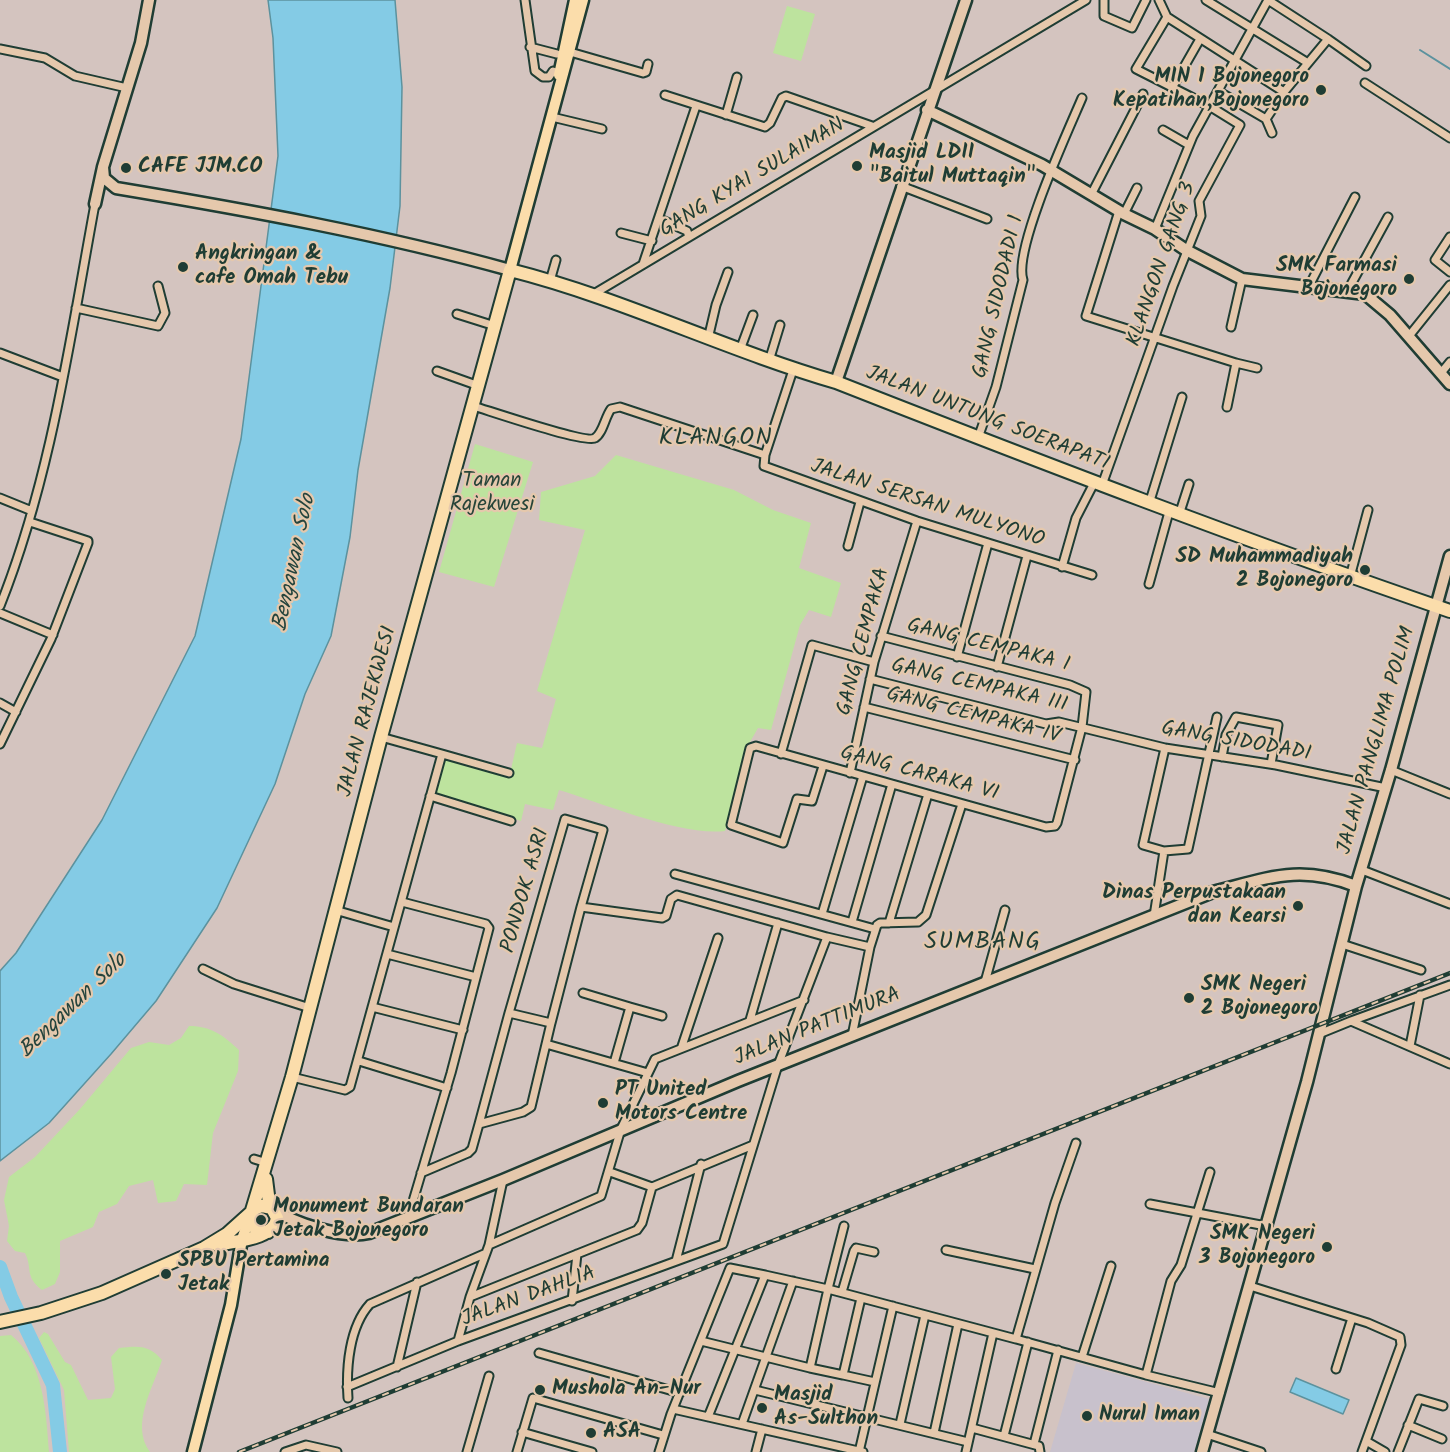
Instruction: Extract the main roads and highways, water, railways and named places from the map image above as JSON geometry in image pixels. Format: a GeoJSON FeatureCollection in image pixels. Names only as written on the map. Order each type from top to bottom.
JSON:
{"type":"FeatureCollection","features":[{"type":"Feature","properties":{"kind":"highway","name":"JALAN UNTUNG SOERAPATI"},"geometry":{"type":"LineString","coordinates":[[510,270],[550,281],[793,370],[836,382],[1174,514],[1450,611]]}},
{"type":"Feature","properties":{"kind":"highway","name":"JALAN RAJEKWESI"},"geometry":{"type":"LineString","coordinates":[[251,1215],[292,1077],[381,737],[510,270]]}},
{"type":"Feature","properties":{"kind":"highway"},"geometry":{"type":"LineString","coordinates":[[204,1248],[270,1230],[277,1218],[266,1190],[267,1163]]}},
{"type":"Feature","properties":{"kind":"highway"},"geometry":{"type":"LineString","coordinates":[[0,1322],[40,1313],[102,1293],[204,1248],[227,1234],[259,1206],[272,1209]]}},
{"type":"Feature","properties":{"kind":"highway"},"geometry":{"type":"LineString","coordinates":[[251,1215],[256,1230],[270,1230]]}},
{"type":"Feature","properties":{"kind":"main road"},"geometry":{"type":"LineString","coordinates":[[556,99],[559,73],[575,0]]}},
{"type":"Feature","properties":{"kind":"main road"},"geometry":{"type":"LineString","coordinates":[[510,270],[583,0]]}},
{"type":"Feature","properties":{"kind":"main road"},"geometry":{"type":"LineString","coordinates":[[193,1452],[231,1305],[242,1239],[251,1215]]}},
{"type":"Feature","properties":{"kind":"main road"},"geometry":{"type":"LineString","coordinates":[[238,1263],[252,1244],[270,1230]]}},
{"type":"Feature","properties":{"kind":"main road"},"geometry":{"type":"LineString","coordinates":[[218,1244],[234,1251],[238,1263]]}},
{"type":"Feature","properties":{"kind":"water","name":"Bengawan Solo"},"geometry":{"type":"Polygon","coordinates":[[[268,0],[395,0],[402,87],[400,206],[390,288],[358,470],[350,537],[331,636],[305,694],[275,784],[217,908],[156,1001],[111,1054],[49,1123],[0,1161],[0,971],[16,953],[102,820],[195,636],[241,439],[278,156],[273,38],[268,0]]]}},
{"type":"Feature","properties":{"kind":"water"},"geometry":{"type":"Polygon","coordinates":[[[1296,1378],[1349,1400],[1343,1414],[1290,1392],[1296,1378]]]}},
{"type":"Feature","properties":{"kind":"waterway"},"geometry":{"type":"LineString","coordinates":[[1420,50],[1450,69]]}},
{"type":"Feature","properties":{"kind":"waterway"},"geometry":{"type":"LineString","coordinates":[[0,1267],[11,1297],[53,1385],[60,1452]]}},
{"type":"Feature","properties":{"kind":"railway"},"geometry":{"type":"LineString","coordinates":[[239,1452],[1450,973]]}},
{"type":"Feature","properties":{"kind":"place","name":"MIN 1 Bojonegoro Kepatihan,Bojonegoro"},"geometry":{"type":"Point","coordinates":[1321,90]}},
{"type":"Feature","properties":{"kind":"place","name":"Masjid LDII \"Baitul Muttaqin\""},"geometry":{"type":"Point","coordinates":[857,166]}},
{"type":"Feature","properties":{"kind":"place","name":"CAFE JJM.CO"},"geometry":{"type":"Point","coordinates":[126,168]}},
{"type":"Feature","properties":{"kind":"place","name":"Angkringan & cafe Omah Tebu"},"geometry":{"type":"Point","coordinates":[183,267]}},
{"type":"Feature","properties":{"kind":"place","name":"SMK Farmasi Bojonegoro"},"geometry":{"type":"Point","coordinates":[1409,279]}},
{"type":"Feature","properties":{"kind":"place","name":"SD Muhammadiyah 2 Bojonegoro"},"geometry":{"type":"Point","coordinates":[1365,570]}},
{"type":"Feature","properties":{"kind":"place","name":"Dinas Perpustakaan dan Kearsi"},"geometry":{"type":"Point","coordinates":[1298,906]}},
{"type":"Feature","properties":{"kind":"place","name":"SMK Negeri 2 Bojonegoro"},"geometry":{"type":"Point","coordinates":[1189,998]}},
{"type":"Feature","properties":{"kind":"place","name":"PT United Motors Centre"},"geometry":{"type":"Point","coordinates":[603,1103]}},
{"type":"Feature","properties":{"kind":"place","name":"Monument Bundaran Jetak Bojonegoro"},"geometry":{"type":"Point","coordinates":[261,1220]}},
{"type":"Feature","properties":{"kind":"place","name":"SMK Negeri 3 Bojonegoro"},"geometry":{"type":"Point","coordinates":[1327,1247]}},
{"type":"Feature","properties":{"kind":"place","name":"SPBU Pertamina Jetak"},"geometry":{"type":"Point","coordinates":[166,1274]}},
{"type":"Feature","properties":{"kind":"place","name":"Mushola An-Nur"},"geometry":{"type":"Point","coordinates":[540,1390]}},
{"type":"Feature","properties":{"kind":"place","name":"Masjid As-Sulthon"},"geometry":{"type":"Point","coordinates":[762,1408]}},
{"type":"Feature","properties":{"kind":"place","name":"Nurul Iman"},"geometry":{"type":"Point","coordinates":[1087,1416]}},
{"type":"Feature","properties":{"kind":"place","name":"ASA"},"geometry":{"type":"Point","coordinates":[591,1433]}},
{"type":"Feature","properties":{"kind":"district","name":"KLANGON"},"geometry":{"type":"Point","coordinates":[716,440]}},
{"type":"Feature","properties":{"kind":"district","name":"SUMBANG"},"geometry":{"type":"Point","coordinates":[983,944]}},
{"type":"Feature","properties":{"kind":"park label","name":"Taman Rajekwesi"},"geometry":{"type":"Point","coordinates":[492,494]}}]}
